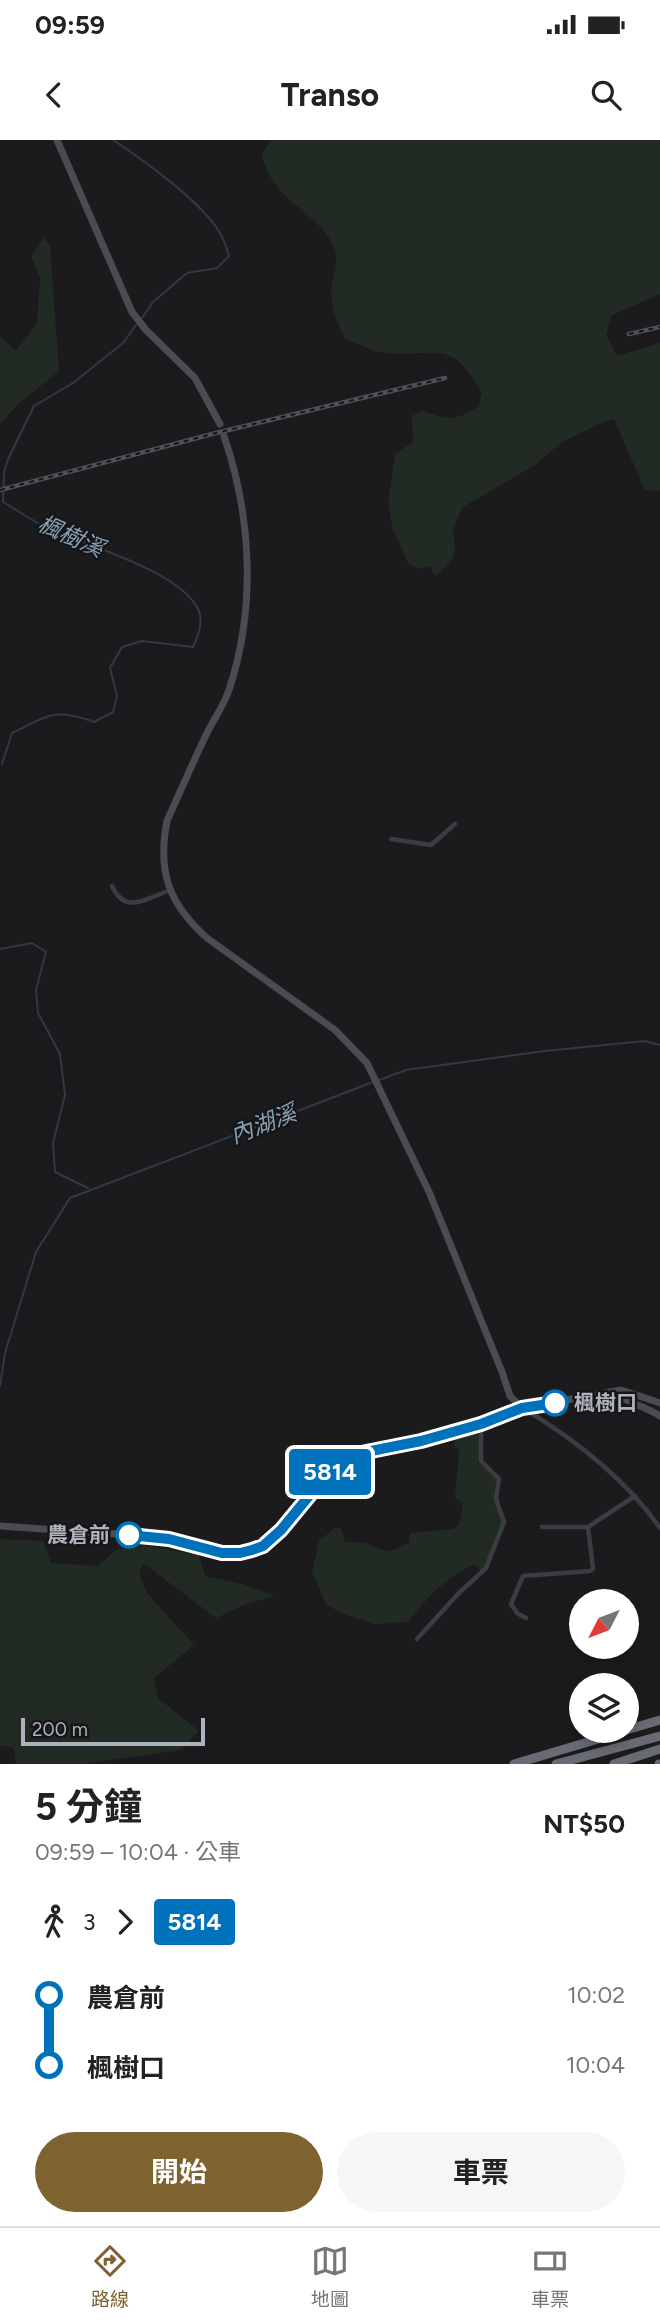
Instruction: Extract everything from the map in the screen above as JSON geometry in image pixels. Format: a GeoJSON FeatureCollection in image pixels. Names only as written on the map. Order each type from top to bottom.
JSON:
{"type":"FeatureCollection","features":[{"type":"Feature","properties":{"kind":"highway"},"geometry":{"type":"LineString","coordinates":[[639,1727],[660,1720]]}},
{"type":"Feature","properties":{"kind":"highway"},"geometry":{"type":"LineString","coordinates":[[556,1764],[660,1736]]}},
{"type":"Feature","properties":{"kind":"highway"},"geometry":{"type":"LineString","coordinates":[[514,1764],[585,1743]]}},
{"type":"Feature","properties":{"kind":"highway"},"geometry":{"type":"LineString","coordinates":[[614,1764],[660,1749]]}},
{"type":"Feature","properties":{"kind":"street"},"geometry":{"type":"LineString","coordinates":[[57,140],[132,312],[146,330],[195,378],[220,424]]}},
{"type":"Feature","properties":{"kind":"street"},"geometry":{"type":"LineString","coordinates":[[224,436],[235,474],[247,541],[246,614],[228,692],[167,821],[163,856],[164,874],[170,890],[181,912],[207,938],[335,1030],[367,1063],[430,1194],[510,1396],[522,1408],[543,1420],[600,1465],[635,1496],[660,1528]]}},
{"type":"Feature","properties":{"kind":"street"},"geometry":{"type":"LineString","coordinates":[[391,839],[430,845],[455,824]]}},
{"type":"Feature","properties":{"kind":"street"},"geometry":{"type":"LineString","coordinates":[[112,886],[118,898],[125,903],[137,902],[170,890]]}},
{"type":"Feature","properties":{"kind":"street"},"geometry":{"type":"LineString","coordinates":[[0,1526],[146,1536],[222,1553],[240,1553],[263,1546],[281,1530],[323,1479],[339,1464],[356,1454],[421,1441],[481,1424],[522,1408],[574,1397],[621,1390],[631,1391],[660,1403]]}},
{"type":"Feature","properties":{"kind":"street"},"geometry":{"type":"LineString","coordinates":[[614,1393],[660,1416]]}},
{"type":"Feature","properties":{"kind":"street"},"geometry":{"type":"LineString","coordinates":[[417,1639],[486,1568],[503,1529],[503,1519],[496,1499],[499,1479],[483,1465],[480,1455],[481,1424]]}},
{"type":"Feature","properties":{"kind":"street"},"geometry":{"type":"LineString","coordinates":[[542,1527],[588,1527],[635,1496]]}},
{"type":"Feature","properties":{"kind":"street"},"geometry":{"type":"LineString","coordinates":[[526,1618],[517,1613],[511,1604],[523,1576],[593,1569],[588,1527]]}},
{"type":"Feature","properties":{"kind":"shaded area"},"geometry":{"type":"Polygon","coordinates":[[[272,140],[660,140],[660,294],[612,315],[606,334],[617,356],[660,343],[660,491],[645,490],[614,419],[603,422],[562,442],[535,465],[463,507],[453,528],[455,550],[452,561],[435,577],[430,566],[419,569],[408,563],[393,529],[388,504],[395,455],[413,441],[412,416],[423,411],[439,416],[457,417],[478,407],[482,393],[470,374],[449,356],[439,353],[381,352],[345,339],[331,299],[336,263],[333,245],[315,222],[283,193],[266,169],[262,153],[272,140]]]}},
{"type":"Feature","properties":{"kind":"shaded area"},"geometry":{"type":"Polygon","coordinates":[[[44,237],[50,247],[59,371],[17,405],[0,424],[0,336],[16,351],[37,324],[40,278],[31,256],[44,237]]]}},
{"type":"Feature","properties":{"kind":"shaded area"},"geometry":{"type":"Polygon","coordinates":[[[478,1432],[480,1464],[498,1480],[495,1496],[504,1530],[482,1572],[474,1564],[454,1576],[430,1596],[408,1622],[374,1624],[341,1613],[326,1604],[312,1572],[319,1541],[335,1528],[341,1528],[345,1542],[365,1543],[389,1552],[409,1543],[410,1533],[453,1529],[459,1525],[463,1503],[455,1498],[459,1450],[454,1446],[456,1438],[478,1432]]]}},
{"type":"Feature","properties":{"kind":"shaded area"},"geometry":{"type":"Polygon","coordinates":[[[0,1539],[43,1541],[51,1563],[98,1566],[115,1551],[135,1544],[199,1555],[205,1576],[242,1584],[275,1596],[246,1604],[216,1618],[143,1563],[139,1573],[146,1592],[194,1645],[154,1678],[158,1698],[199,1731],[181,1750],[81,1764],[16,1764],[14,1748],[0,1745],[0,1539]]]}},
{"type":"Feature","properties":{"kind":"waterway","name":"楓樹溪"},"geometry":{"type":"LineString","coordinates":[[113,140],[156,170],[202,210],[221,235],[229,256],[217,268],[187,273],[153,302],[142,318]]}},
{"type":"Feature","properties":{"kind":"waterway","name":"楓樹溪"},"geometry":{"type":"LineString","coordinates":[[2,764],[12,733],[34,722],[60,714],[94,722],[113,712],[117,696],[110,668],[122,647],[142,641],[193,647],[198,634],[199,611],[189,597],[173,584],[130,561],[45,527],[3,502],[4,472],[8,459],[34,406],[73,383],[123,343],[136,325]]}},
{"type":"Feature","properties":{"kind":"waterway","name":"楓樹溪"},"geometry":{"type":"LineString","coordinates":[[0,949],[32,943],[46,952],[36,990],[38,1013],[60,1054],[65,1095],[53,1143],[55,1172],[88,1188]]}},
{"type":"Feature","properties":{"kind":"waterway","name":"內湖溪"},"geometry":{"type":"LineString","coordinates":[[379,1080],[406,1070],[545,1051],[645,1041],[660,1045]]}},
{"type":"Feature","properties":{"kind":"waterway","name":"內湖溪"},"geometry":{"type":"LineString","coordinates":[[0,1386],[5,1353],[36,1252],[70,1198],[373,1082]]}},
{"type":"Feature","properties":{"kind":"railway"},"geometry":{"type":"LineString","coordinates":[[629,334],[660,327]]}},
{"type":"Feature","properties":{"kind":"railway"},"geometry":{"type":"LineString","coordinates":[[0,490],[216,433],[445,378]]}},
{"type":"Feature","properties":{"kind":"bus line","name":"5814"},"geometry":{"type":"LineString","coordinates":[[129,1535],[169,1539],[222,1553],[252,1550],[263,1546],[281,1530],[323,1479],[339,1464],[356,1454],[421,1441],[481,1424],[522,1408],[555,1403]]}},
{"type":"Feature","properties":{"kind":"place","name":"楓樹口"},"geometry":{"type":"Point","coordinates":[555,1403]}},
{"type":"Feature","properties":{"kind":"place","name":"農倉前"},"geometry":{"type":"Point","coordinates":[129,1535]}}]}
